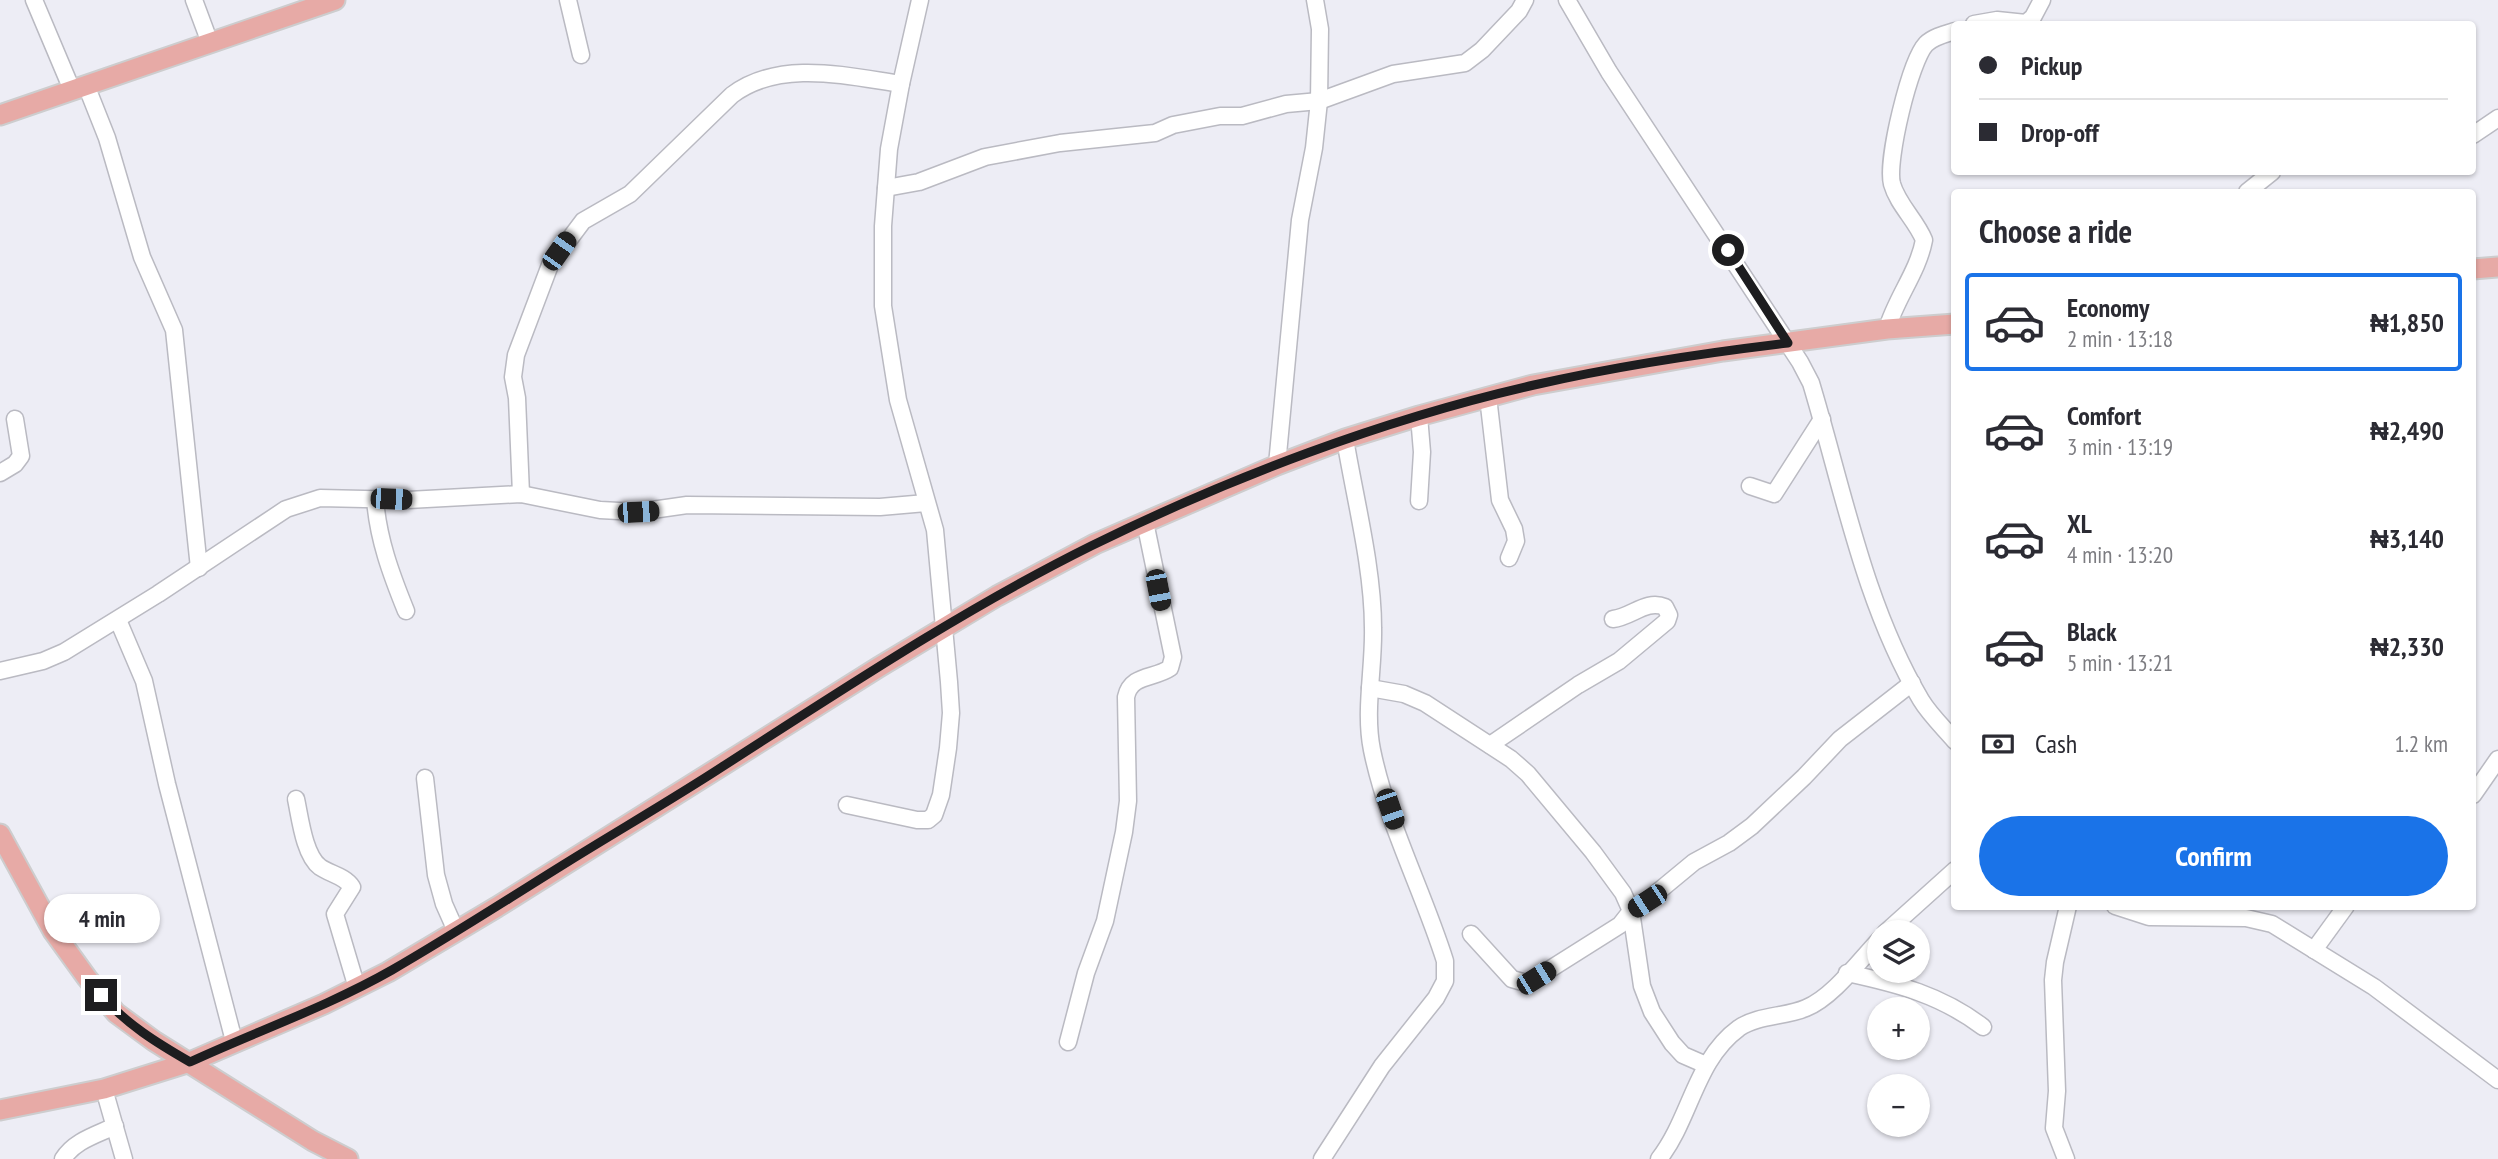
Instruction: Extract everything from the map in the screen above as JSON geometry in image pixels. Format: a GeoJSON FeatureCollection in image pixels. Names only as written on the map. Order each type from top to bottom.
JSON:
{"type":"FeatureCollection","features":[{"type":"Feature","properties":{"kind":"main road"},"geometry":{"type":"LineString","coordinates":[[0,115],[210,43],[303,5],[335,0]]}},
{"type":"Feature","properties":{"kind":"main road"},"geometry":{"type":"LineString","coordinates":[[2476,269],[2498,267]]}},
{"type":"Feature","properties":{"kind":"main road"},"geometry":{"type":"LineString","coordinates":[[0,1110],[104,1089],[190,1062],[324,1004],[388,972],[945,627],[1044,570],[1144,522],[1277,465],[1345,439],[1533,385],[1723,351],[1887,329],[1951,324]]}},
{"type":"Feature","properties":{"kind":"main road"},"geometry":{"type":"LineString","coordinates":[[0,834],[53,931],[101,995],[125,1020],[313,1141],[348,1159]]}},
{"type":"Feature","properties":{"kind":"street"},"geometry":{"type":"LineString","coordinates":[[34,0],[107,138],[142,257],[174,330],[198,568]]}},
{"type":"Feature","properties":{"kind":"street"},"geometry":{"type":"LineString","coordinates":[[194,0],[210,43]]}},
{"type":"Feature","properties":{"kind":"street"},"geometry":{"type":"LineString","coordinates":[[568,0],[581,55]]}},
{"type":"Feature","properties":{"kind":"street"},"geometry":{"type":"LineString","coordinates":[[847,805],[928,820],[934,815],[941,795],[948,748],[951,713],[935,530],[898,400],[883,306],[883,226],[889,149],[920,0]]}},
{"type":"Feature","properties":{"kind":"street"},"geometry":{"type":"LineString","coordinates":[[1277,465],[1300,220],[1314,148],[1319,101],[1320,29],[1315,0]]}},
{"type":"Feature","properties":{"kind":"street"},"geometry":{"type":"LineString","coordinates":[[886,188],[919,182],[985,157],[1023,149],[1155,133],[1173,125],[1220,116],[1242,116],[1301,101],[1319,101],[1393,74],[1465,63],[1482,50],[1519,11],[1525,0]]}},
{"type":"Feature","properties":{"kind":"street"},"geometry":{"type":"LineString","coordinates":[[1567,0],[1609,72],[1788,343],[1811,383],[1881,617],[1922,702],[1951,736]]}},
{"type":"Feature","properties":{"kind":"street"},"geometry":{"type":"LineString","coordinates":[[2030,21],[2042,0]]}},
{"type":"Feature","properties":{"kind":"street"},"geometry":{"type":"LineString","coordinates":[[1887,329],[1892,312],[1921,254],[1924,240],[1892,183],[1891,161],[1902,110],[1915,62],[1924,46],[1932,39],[1951,32]]}},
{"type":"Feature","properties":{"kind":"street"},"geometry":{"type":"LineString","coordinates":[[520,494],[517,398],[513,377],[516,355],[550,265],[583,221],[630,194],[744,86],[813,71],[901,84]]}},
{"type":"Feature","properties":{"kind":"street"},"geometry":{"type":"LineString","coordinates":[[2476,133],[2498,118]]}},
{"type":"Feature","properties":{"kind":"street"},"geometry":{"type":"LineString","coordinates":[[2251,189],[2268,175]]}},
{"type":"Feature","properties":{"kind":"street"},"geometry":{"type":"LineString","coordinates":[[1488,397],[1500,500],[1514,529],[1516,541],[1509,558]]}},
{"type":"Feature","properties":{"kind":"street"},"geometry":{"type":"LineString","coordinates":[[1419,416],[1422,452],[1419,501]]}},
{"type":"Feature","properties":{"kind":"street"},"geometry":{"type":"LineString","coordinates":[[0,473],[15,464],[20,456],[15,419]]}},
{"type":"Feature","properties":{"kind":"street"},"geometry":{"type":"LineString","coordinates":[[1750,486],[1774,494],[1822,419]]}},
{"type":"Feature","properties":{"kind":"street"},"geometry":{"type":"LineString","coordinates":[[1322,1159],[1382,1066],[1424,1015],[1446,981],[1445,961],[1396,828],[1371,748],[1371,600],[1345,439]]}},
{"type":"Feature","properties":{"kind":"street"},"geometry":{"type":"LineString","coordinates":[[0,671],[43,661],[64,652],[296,504],[320,498],[408,500],[520,494],[600,510],[638,512],[687,505],[880,508],[926,503]]}},
{"type":"Feature","properties":{"kind":"street"},"geometry":{"type":"LineString","coordinates":[[375,499],[382,547],[405,611]]}},
{"type":"Feature","properties":{"kind":"street"},"geometry":{"type":"LineString","coordinates":[[1068,1042],[1086,973],[1105,921],[1124,832],[1128,801],[1128,688],[1137,680],[1162,674],[1170,668],[1172,657],[1144,522]]}},
{"type":"Feature","properties":{"kind":"street"},"geometry":{"type":"LineString","coordinates":[[1490,745],[1578,685],[1619,661],[1667,621],[1669,615],[1665,607],[1656,603],[1623,618],[1613,619]]}},
{"type":"Feature","properties":{"kind":"street"},"geometry":{"type":"LineString","coordinates":[[118,620],[144,681],[167,784],[234,1041]]}},
{"type":"Feature","properties":{"kind":"street"},"geometry":{"type":"LineString","coordinates":[[1471,934],[1513,979],[1526,983],[1620,925],[1631,911],[1694,862],[1729,843],[1752,826],[1840,739],[1912,683]]}},
{"type":"Feature","properties":{"kind":"street"},"geometry":{"type":"LineString","coordinates":[[1370,688],[1404,695],[1425,703],[1511,759],[1528,774],[1593,852],[1623,893],[1631,911],[1642,986],[1652,1012],[1683,1055],[1706,1065]]}},
{"type":"Feature","properties":{"kind":"street"},"geometry":{"type":"LineString","coordinates":[[2476,791],[2498,759]]}},
{"type":"Feature","properties":{"kind":"street"},"geometry":{"type":"LineString","coordinates":[[425,778],[436,875],[444,904],[456,931]]}},
{"type":"Feature","properties":{"kind":"street"},"geometry":{"type":"LineString","coordinates":[[296,799],[313,860],[348,881],[352,887],[335,914],[356,988]]}},
{"type":"Feature","properties":{"kind":"street"},"geometry":{"type":"LineString","coordinates":[[1899,920],[1951,874]]}},
{"type":"Feature","properties":{"kind":"street"},"geometry":{"type":"LineString","coordinates":[[2066,1159],[2054,1128],[2057,1073],[2053,980],[2067,910]]}},
{"type":"Feature","properties":{"kind":"street"},"geometry":{"type":"LineString","coordinates":[[2129,910],[2149,916],[2246,918],[2272,924],[2374,987],[2496,1071]]}},
{"type":"Feature","properties":{"kind":"street"},"geometry":{"type":"LineString","coordinates":[[2314,950],[2343,910]]}},
{"type":"Feature","properties":{"kind":"street"},"geometry":{"type":"LineString","coordinates":[[1659,1159],[1669,1147],[1706,1065],[1724,1042],[1740,1027],[1809,1007],[1828,994],[1867,952]]}},
{"type":"Feature","properties":{"kind":"street"},"geometry":{"type":"LineString","coordinates":[[1847,973],[1900,984],[1966,1014],[1983,1027]]}},
{"type":"Feature","properties":{"kind":"street"},"geometry":{"type":"LineString","coordinates":[[104,1089],[124,1159]]}},
{"type":"Feature","properties":{"kind":"street"},"geometry":{"type":"LineString","coordinates":[[62,1159],[79,1143],[115,1126]]}},
{"type":"Feature","properties":{"kind":"route"},"geometry":{"type":"LineString","coordinates":[[101,995],[116,1013],[154,1041],[190,1062],[324,1004],[388,972],[636,821],[945,627],[1095,544],[1277,465],[1345,439],[1419,416],[1533,385],[1630,366],[1788,343],[1728,250]]}}]}
